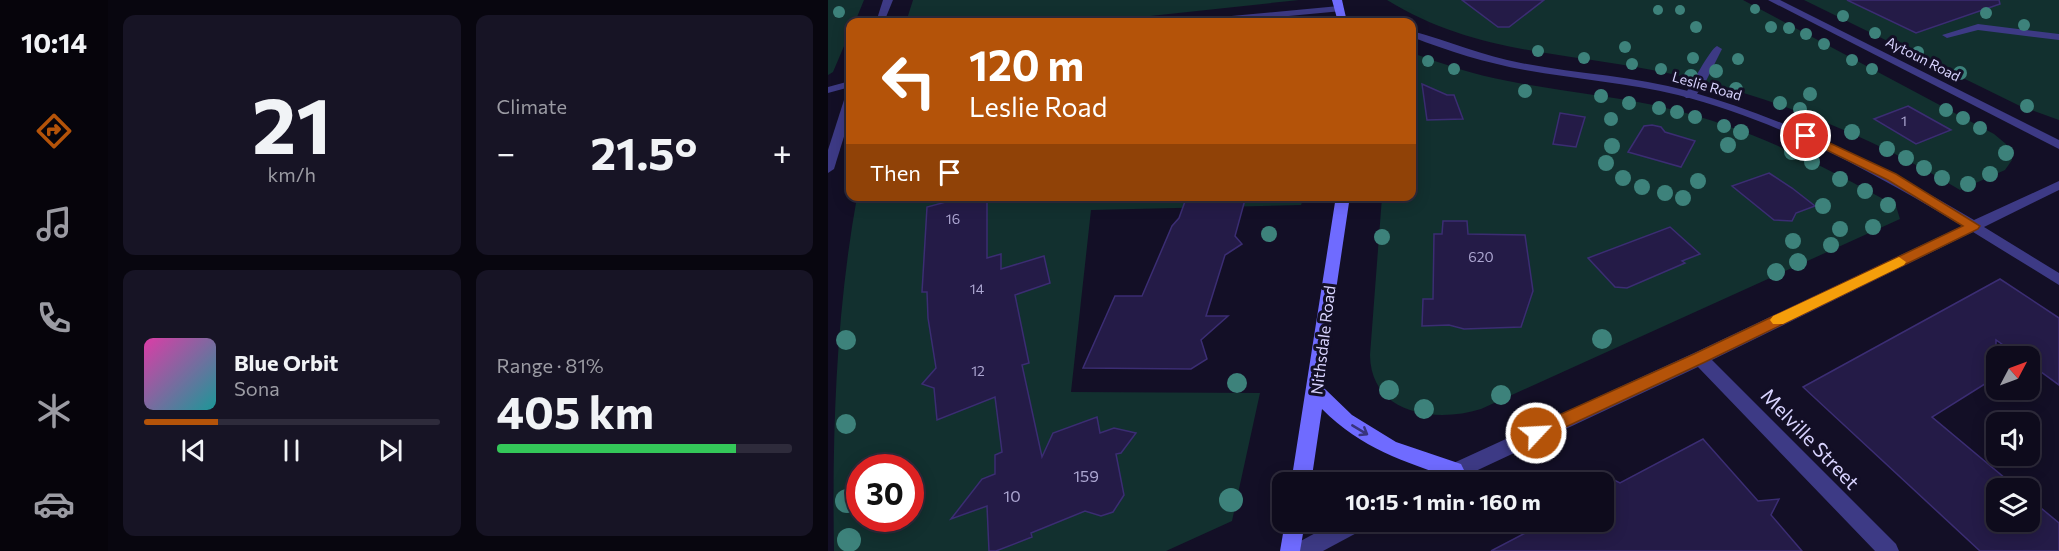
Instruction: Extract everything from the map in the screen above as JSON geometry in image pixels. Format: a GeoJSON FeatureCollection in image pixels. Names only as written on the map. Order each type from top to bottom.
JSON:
{"type":"FeatureCollection","features":[{"type":"Feature","properties":{"kind":"street"},"geometry":{"type":"LineString","coordinates":[[881,18],[888,0]]}},
{"type":"Feature","properties":{"kind":"street","name":"Aytoun Road"},"geometry":{"type":"LineString","coordinates":[[1773,0],[2059,145]]}},
{"type":"Feature","properties":{"kind":"street"},"geometry":{"type":"LineString","coordinates":[[1230,18],[1338,4]]}},
{"type":"Feature","properties":{"kind":"street"},"geometry":{"type":"LineString","coordinates":[[1947,35],[1978,27],[2059,37]]}},
{"type":"Feature","properties":{"kind":"street","name":"Leslie Road"},"geometry":{"type":"LineString","coordinates":[[1416,35],[1473,55],[1523,66],[1641,84],[1754,115],[1834,148],[1892,177],[2059,280]]}},
{"type":"Feature","properties":{"kind":"street"},"geometry":{"type":"LineString","coordinates":[[1690,96],[1701,81],[1717,49]]}},
{"type":"Feature","properties":{"kind":"street"},"geometry":{"type":"LineString","coordinates":[[828,90],[846,85]]}},
{"type":"Feature","properties":{"kind":"street"},"geometry":{"type":"LineString","coordinates":[[828,170],[846,113]]}},
{"type":"Feature","properties":{"kind":"street"},"geometry":{"type":"LineString","coordinates":[[1450,472],[1700,358],[2059,185]]}},
{"type":"Feature","properties":{"kind":"street","name":"Nithsdale Road"},"geometry":{"type":"LineString","coordinates":[[1303,472],[1342,201]]}},
{"type":"Feature","properties":{"kind":"street","name":"Melville Street"},"geometry":{"type":"LineString","coordinates":[[1700,358],[1889,551]]}},
{"type":"Feature","properties":{"kind":"street"},"geometry":{"type":"LineString","coordinates":[[1316,392],[1346,421],[1390,448],[1454,470]]}},
{"type":"Feature","properties":{"kind":"street"},"geometry":{"type":"LineString","coordinates":[[1290,551],[1293,532]]}},
{"type":"Feature","properties":{"kind":"street"},"geometry":{"type":"LineString","coordinates":[[1302,551],[1338,532]]}},
{"type":"Feature","properties":{"kind":"green space"},"geometry":{"type":"Polygon","coordinates":[[[828,0],[864,0],[857,18],[846,18],[846,41],[833,72],[828,75],[828,0]]]}},
{"type":"Feature","properties":{"kind":"green space"},"geometry":{"type":"Polygon","coordinates":[[[913,0],[1299,0],[1131,18],[907,18],[913,0]]]}},
{"type":"Feature","properties":{"kind":"green space"},"geometry":{"type":"Polygon","coordinates":[[[1387,0],[1743,0],[1994,134],[2006,144],[2012,160],[2005,170],[1960,190],[1887,150],[1811,116],[1772,102],[1652,70],[1549,54],[1483,40],[1419,17],[1387,0]]]}},
{"type":"Feature","properties":{"kind":"green space"},"geometry":{"type":"Polygon","coordinates":[[[1804,0],[2059,0],[2059,120],[2020,106],[1804,0]]]}},
{"type":"Feature","properties":{"kind":"green space"},"geometry":{"type":"Polygon","coordinates":[[[1416,54],[1496,79],[1610,97],[1700,117],[1758,137],[1869,191],[1896,206],[1900,219],[1481,409],[1445,415],[1409,410],[1394,402],[1381,391],[1373,375],[1370,355],[1382,201],[1416,201],[1416,54]]]}},
{"type":"Feature","properties":{"kind":"green space"},"geometry":{"type":"Polygon","coordinates":[[[856,201],[1302,201],[1301,205],[1091,210],[1071,392],[1260,393],[1232,521],[1166,551],[834,551],[835,418],[840,329],[856,201]]]}},
{"type":"Feature","properties":{"kind":"building"},"geometry":{"type":"Polygon","coordinates":[[[1462,0],[1544,0],[1509,27],[1498,27],[1462,0]]]}},
{"type":"Feature","properties":{"kind":"building"},"geometry":{"type":"Polygon","coordinates":[[[1847,0],[1999,0],[2000,4],[1916,33],[1847,0]]]}},
{"type":"Feature","properties":{"kind":"building"},"geometry":{"type":"Polygon","coordinates":[[[1422,84],[1447,95],[1454,95],[1463,119],[1427,120],[1422,84]]]}},
{"type":"Feature","properties":{"kind":"building"},"geometry":{"type":"Polygon","coordinates":[[[1908,106],[1951,130],[1916,144],[1874,119],[1908,106]]]}},
{"type":"Feature","properties":{"kind":"building"},"geometry":{"type":"Polygon","coordinates":[[[1560,113],[1585,117],[1576,147],[1553,144],[1560,113]]]}},
{"type":"Feature","properties":{"kind":"building"},"geometry":{"type":"Polygon","coordinates":[[[1644,126],[1661,127],[1665,132],[1695,141],[1681,167],[1628,152],[1644,126]]]}},
{"type":"Feature","properties":{"kind":"building"},"geometry":{"type":"Polygon","coordinates":[[[1769,173],[1815,206],[1796,213],[1792,221],[1774,220],[1732,186],[1769,173]]]}},
{"type":"Feature","properties":{"kind":"building"},"geometry":{"type":"Polygon","coordinates":[[[949,201],[987,201],[987,258],[1001,254],[1001,269],[1044,256],[1050,283],[1015,295],[1029,363],[1022,365],[1042,457],[1053,433],[1097,417],[1100,433],[1114,428],[1136,433],[1121,453],[1116,454],[1124,495],[1113,512],[1101,516],[1085,511],[1031,533],[1032,537],[996,551],[989,551],[987,506],[951,519],[982,479],[995,474],[995,455],[1002,452],[995,397],[937,420],[934,388],[922,384],[936,368],[928,318],[927,292],[922,292],[927,207],[949,201]]]}},
{"type":"Feature","properties":{"kind":"building"},"geometry":{"type":"Polygon","coordinates":[[[1185,201],[1245,201],[1235,236],[1242,244],[1225,255],[1206,316],[1228,316],[1201,340],[1207,359],[1191,369],[1083,368],[1115,296],[1142,296],[1172,226],[1179,218],[1185,201]]]}},
{"type":"Feature","properties":{"kind":"building"},"geometry":{"type":"Polygon","coordinates":[[[1443,221],[1467,221],[1468,234],[1525,235],[1533,291],[1521,327],[1464,329],[1449,325],[1422,326],[1423,299],[1433,299],[1434,234],[1442,234],[1443,221]]]}},
{"type":"Feature","properties":{"kind":"building"},"geometry":{"type":"Polygon","coordinates":[[[1670,227],[1700,254],[1682,261],[1685,263],[1627,288],[1615,287],[1588,258],[1670,227]]]}},
{"type":"Feature","properties":{"kind":"building"},"geometry":{"type":"Polygon","coordinates":[[[2000,279],[2059,318],[2059,385],[2040,371],[2040,346],[2004,346],[1996,340],[1996,346],[1986,346],[1986,383],[1932,417],[1986,462],[1986,466],[1991,466],[2005,478],[1986,478],[1986,532],[2040,532],[2040,507],[2059,523],[2059,551],[1980,551],[1803,387],[2000,279]]]}},
{"type":"Feature","properties":{"kind":"building"},"geometry":{"type":"Polygon","coordinates":[[[1703,439],[1758,501],[1779,499],[1771,515],[1802,551],[1491,551],[1527,532],[1614,532],[1614,480],[1620,483],[1703,439]]]}},
{"type":"Feature","properties":{"kind":"slow traffic"},"geometry":{"type":"LineString","coordinates":[[1778,320],[1899,262]]}},
{"type":"Feature","properties":{"kind":"route"},"geometry":{"type":"LineString","coordinates":[[1536,433],[1700,358],[1973,226],[1892,177],[1806,136]]}}]}
